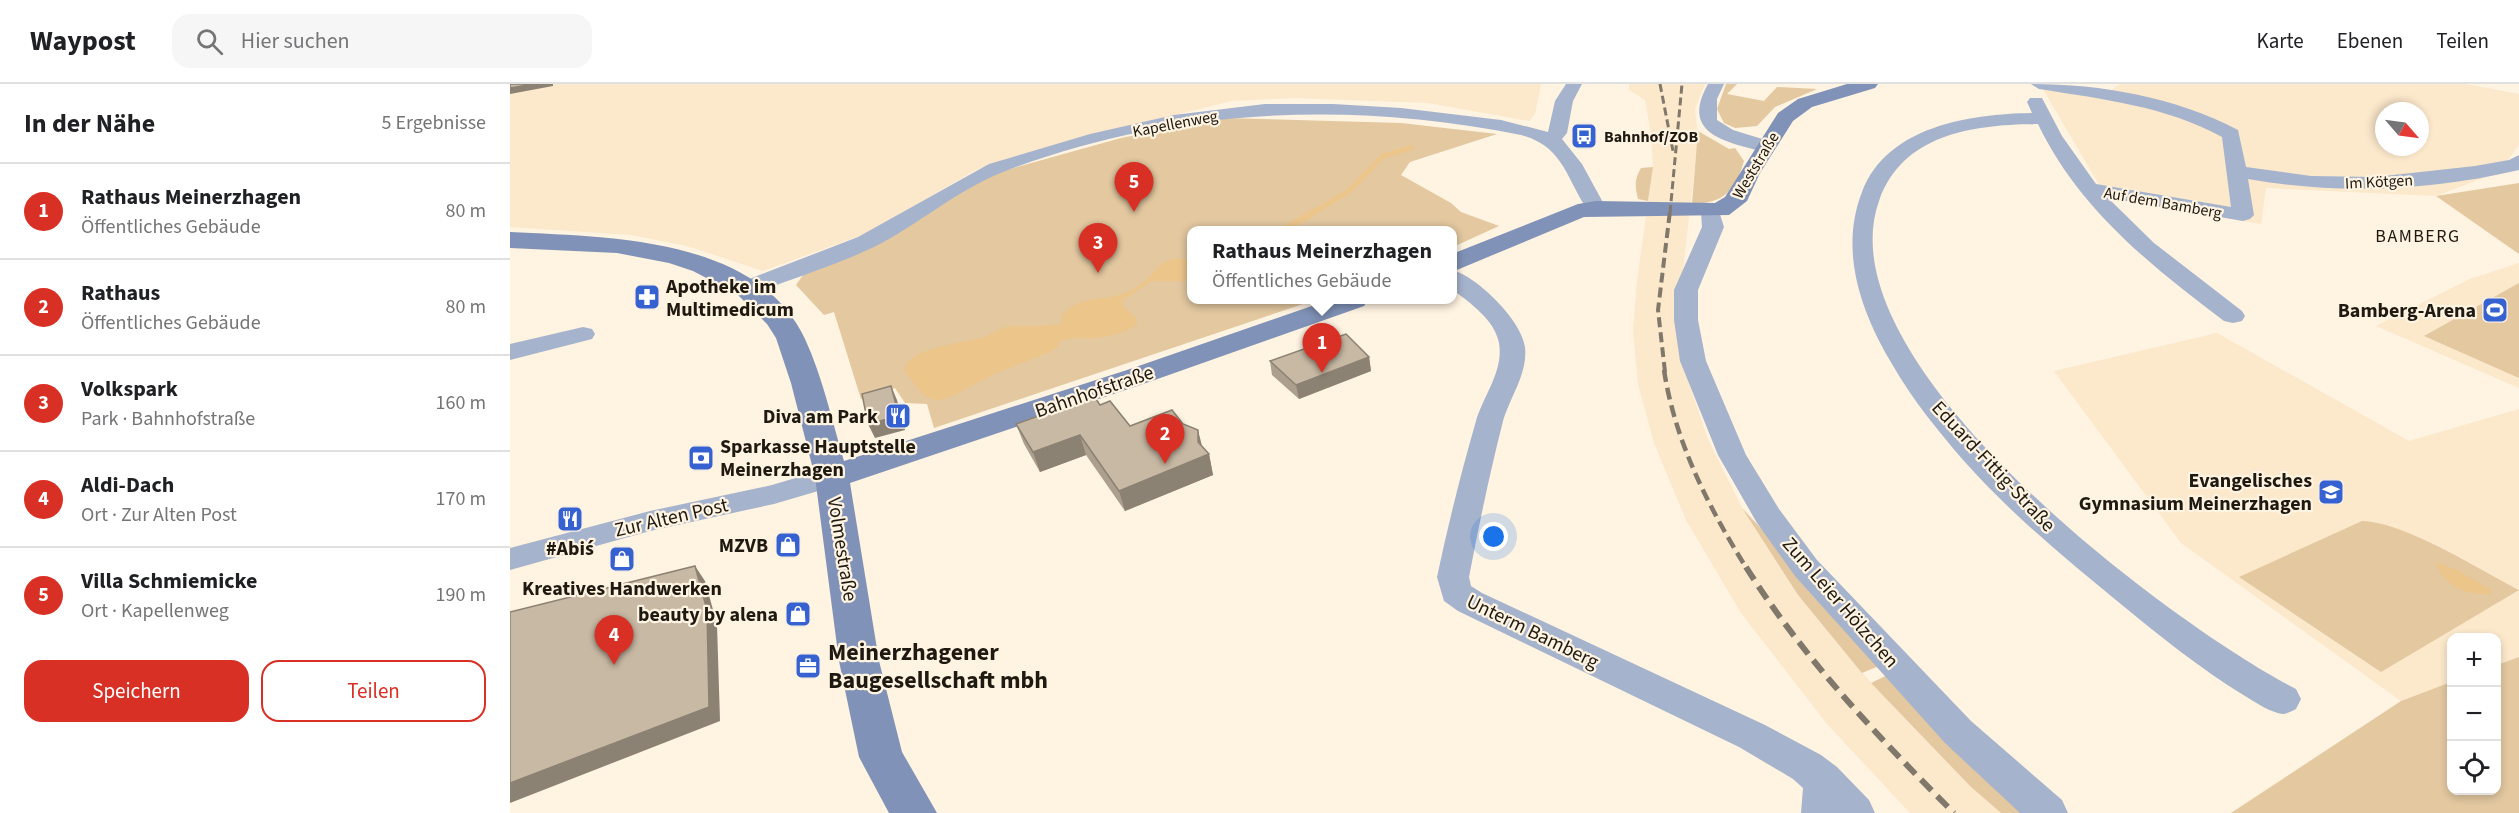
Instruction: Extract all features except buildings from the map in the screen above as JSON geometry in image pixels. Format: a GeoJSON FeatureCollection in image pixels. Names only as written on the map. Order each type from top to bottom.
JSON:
{"type":"FeatureCollection","features":[{"type":"Feature","properties":{"kind":"main road","name":"Weststraße"},"geometry":{"type":"LineString","coordinates":[[1596,208],[1711,212],[1720,210],[1735,201],[1765,146],[1785,117],[1805,103],[1868,84]]}},
{"type":"Feature","properties":{"kind":"main road"},"geometry":{"type":"LineString","coordinates":[[1457,262],[1562,216],[1596,208]]}},
{"type":"Feature","properties":{"kind":"main road","name":"Volmestraße"},"geometry":{"type":"LineString","coordinates":[[510,240],[576,241],[649,250],[702,265],[747,288],[770,309],[790,338],[832,477],[859,661],[881,757],[914,813]]}},
{"type":"Feature","properties":{"kind":"main road","name":"Bahnhofstraße"},"geometry":{"type":"LineString","coordinates":[[832,477],[1138,376],[1343,304]]}},
{"type":"Feature","properties":{"kind":"street"},"geometry":{"type":"LineString","coordinates":[[1574,84],[1564,100],[1558,133],[1549,140],[1559,147],[1596,208]]}},
{"type":"Feature","properties":{"kind":"street"},"geometry":{"type":"LineString","coordinates":[[1716,84],[1708,99],[1708,122],[1726,134],[1765,146]]}},
{"type":"Feature","properties":{"kind":"street"},"geometry":{"type":"LineString","coordinates":[[2027,84],[2042,118],[2089,189],[2130,236],[2234,316]]}},
{"type":"Feature","properties":{"kind":"street","name":"Auf dem Bamberg"},"geometry":{"type":"LineString","coordinates":[[2039,84],[2122,99],[2215,124],[2231,134],[2243,215],[2089,189]]}},
{"type":"Feature","properties":{"kind":"street","name":"Kapellenweg"},"geometry":{"type":"LineString","coordinates":[[747,288],[873,239],[987,171],[1071,146],[1183,118],[1280,110],[1352,111],[1483,124],[1526,132],[1549,140]]}},
{"type":"Feature","properties":{"kind":"street","name":"Eduard-Fittig-Straße"},"geometry":{"type":"LineString","coordinates":[[2042,118],[1999,120],[1967,126],[1929,137],[1894,155],[1880,172],[1869,198],[1864,219],[1862,241],[1865,268],[1875,302],[1907,365],[1938,411],[2020,500],[2074,549],[2208,654],[2245,680],[2283,699]]}},
{"type":"Feature","properties":{"kind":"street","name":"Im Kötgen"},"geometry":{"type":"LineString","coordinates":[[2237,171],[2285,179],[2354,184],[2446,177],[2515,165],[2519,161]]}},
{"type":"Feature","properties":{"kind":"street","name":"Zum Leier Hölzchen"},"geometry":{"type":"LineString","coordinates":[[1711,212],[1713,227],[1686,290],[1686,320],[1693,361],[1732,454],[1768,516],[1806,568],[1958,732],[2048,813]]}},
{"type":"Feature","properties":{"kind":"street","name":"Unterm Bamberg"},"geometry":{"type":"LineString","coordinates":[[1457,281],[1488,308],[1508,331],[1512,346],[1511,362],[1490,417],[1457,558],[1453,578],[1456,592],[1470,603],[1752,736],[1807,767],[1822,796],[1855,813]]}},
{"type":"Feature","properties":{"kind":"street"},"geometry":{"type":"LineString","coordinates":[[510,352],[582,334]]}},
{"type":"Feature","properties":{"kind":"street","name":"Zur Alten Post"},"geometry":{"type":"LineString","coordinates":[[510,559],[650,520],[774,494],[832,477]]}},
{"type":"Feature","properties":{"kind":"shaded area"},"geometry":{"type":"Polygon","coordinates":[[[510,84],[1541,84],[1535,114],[1529,121],[1428,103],[1293,98],[1232,101],[1066,142],[976,170],[865,234],[763,271],[687,246],[631,235],[510,227],[510,84]]]}},
{"type":"Feature","properties":{"kind":"shaded area"},"geometry":{"type":"Polygon","coordinates":[[[1629,84],[1705,84],[1695,109],[1698,138],[1681,288],[1689,384],[1708,439],[1742,508],[1798,595],[1871,683],[1971,787],[2001,813],[1910,813],[1827,724],[1741,613],[1686,520],[1654,443],[1638,384],[1633,331],[1637,281],[1653,167],[1651,134],[1645,100],[1629,90],[1629,84]]]}},
{"type":"Feature","properties":{"kind":"shaded area"},"geometry":{"type":"Polygon","coordinates":[[[1726,84],[1737,84],[1727,94],[1764,101],[1777,87],[1817,89],[1775,107],[1757,126],[1735,128],[1724,123],[1717,109],[1726,84]]]}},
{"type":"Feature","properties":{"kind":"shaded area"},"geometry":{"type":"Polygon","coordinates":[[[2120,84],[2466,84],[2519,94],[2519,145],[2499,172],[2436,196],[2266,188],[2261,224],[2105,195],[2043,89],[2101,98],[2120,84]]]}},
{"type":"Feature","properties":{"kind":"shaded area"},"geometry":{"type":"Polygon","coordinates":[[[1224,118],[1401,123],[1497,134],[1410,162],[1401,175],[1451,203],[1461,212],[1499,226],[1457,245],[1457,226],[1187,226],[1187,304],[1303,304],[934,428],[927,404],[905,403],[895,388],[861,399],[834,312],[824,315],[796,285],[803,275],[945,202],[992,174],[1121,138],[1224,118]]]}},
{"type":"Feature","properties":{"kind":"shaded area"},"geometry":{"type":"Polygon","coordinates":[[[1698,131],[1729,149],[1735,148],[1744,161],[1736,181],[1726,194],[1712,201],[1692,204],[1698,131]]]}},
{"type":"Feature","properties":{"kind":"shaded area"},"geometry":{"type":"Polygon","coordinates":[[[1653,167],[1648,201],[1638,199],[1637,176],[1641,168],[1653,167]]]}},
{"type":"Feature","properties":{"kind":"shaded area"},"geometry":{"type":"Polygon","coordinates":[[[2519,183],[2519,254],[2436,196],[2519,183]]]}},
{"type":"Feature","properties":{"kind":"shaded area"},"geometry":{"type":"Polygon","coordinates":[[[1187,258],[1187,281],[1151,281],[1122,301],[1124,307],[1136,318],[1137,325],[1122,332],[1111,336],[1072,338],[1063,341],[1050,352],[994,374],[953,396],[938,401],[924,396],[904,371],[907,363],[914,357],[936,348],[981,338],[1007,327],[1062,323],[1062,315],[1074,305],[1129,291],[1141,284],[1161,264],[1172,259],[1187,258]]]}},
{"type":"Feature","properties":{"kind":"shaded area"},"geometry":{"type":"Polygon","coordinates":[[[2519,263],[2519,388],[2376,326],[2470,279],[2519,263]]]}},
{"type":"Feature","properties":{"kind":"shaded area","name":"Bamberg-Arena"},"geometry":{"type":"Polygon","coordinates":[[[2519,283],[2519,378],[2424,336],[2519,283]]]}},
{"type":"Feature","properties":{"kind":"shaded area","name":"Evangelisches Gymnasium Meinerzhagen"},"geometry":{"type":"Polygon","coordinates":[[[2217,333],[2409,441],[2519,409],[2519,657],[2501,664],[2501,633],[2447,633],[2447,684],[2401,701],[2181,543],[2054,371],[2217,333]]]}},
{"type":"Feature","properties":{"kind":"shaded area"},"geometry":{"type":"Polygon","coordinates":[[[1742,508],[1886,663],[1862,673],[1798,595],[1742,508]]]}},
{"type":"Feature","properties":{"kind":"shaded area"},"geometry":{"type":"Polygon","coordinates":[[[2362,521],[2379,523],[2420,538],[2519,590],[2381,672],[2239,577],[2362,521]]]}},
{"type":"Feature","properties":{"kind":"shaded area"},"geometry":{"type":"Polygon","coordinates":[[[2435,562],[2457,570],[2490,589],[2491,594],[2473,593],[2457,588],[2444,577],[2435,562]]]}},
{"type":"Feature","properties":{"kind":"shaded area"},"geometry":{"type":"Polygon","coordinates":[[[2519,657],[2519,813],[2231,813],[2401,701],[2447,684],[2447,795],[2501,795],[2501,664],[2519,657]]]}},
{"type":"Feature","properties":{"kind":"shaded area"},"geometry":{"type":"Polygon","coordinates":[[[1894,672],[2039,813],[2001,813],[1971,787],[1871,683],[1894,672]]]}},
{"type":"Feature","properties":{"kind":"waterway"},"geometry":{"type":"LineString","coordinates":[[1313,213],[1349,191],[1383,156],[1411,148]]}},
{"type":"Feature","properties":{"kind":"waterway"},"geometry":{"type":"LineString","coordinates":[[1291,226],[1315,211]]}},
{"type":"Feature","properties":{"kind":"railway"},"geometry":{"type":"LineString","coordinates":[[1660,84],[1673,151]]}},
{"type":"Feature","properties":{"kind":"railway"},"geometry":{"type":"LineString","coordinates":[[1670,213],[1682,84]]}},
{"type":"Feature","properties":{"kind":"railway"},"geometry":{"type":"LineString","coordinates":[[1665,372],[1658,310],[1670,211]]}},
{"type":"Feature","properties":{"kind":"railway"},"geometry":{"type":"LineString","coordinates":[[1664,370],[1676,423],[1695,474],[1747,569]]}},
{"type":"Feature","properties":{"kind":"railway"},"geometry":{"type":"LineString","coordinates":[[1746,567],[1792,634],[1843,696],[1954,813]]}},
{"type":"Feature","properties":{"kind":"place","name":"Bahnhof/ZOB"},"geometry":{"type":"Point","coordinates":[1584,136]}},
{"type":"Feature","properties":{"kind":"place","name":"Villa Schmiemicke"},"geometry":{"type":"Point","coordinates":[1134,212]}},
{"type":"Feature","properties":{"kind":"place","name":"Volkspark"},"geometry":{"type":"Point","coordinates":[1098,273]}},
{"type":"Feature","properties":{"kind":"place","name":"Apotheke im Multimedicum"},"geometry":{"type":"Point","coordinates":[647,297]}},
{"type":"Feature","properties":{"kind":"place","name":"Bamberg-Arena"},"geometry":{"type":"Point","coordinates":[2495,310]}},
{"type":"Feature","properties":{"kind":"place","name":"Rathaus Meinerzhagen"},"geometry":{"type":"Point","coordinates":[1322,373]}},
{"type":"Feature","properties":{"kind":"place","name":"Diva am Park"},"geometry":{"type":"Point","coordinates":[898,416]}},
{"type":"Feature","properties":{"kind":"place","name":"Sparkasse Hauptstelle Meinerzhagen"},"geometry":{"type":"Point","coordinates":[701,458]}},
{"type":"Feature","properties":{"kind":"place","name":"Rathaus"},"geometry":{"type":"Point","coordinates":[1165,464]}},
{"type":"Feature","properties":{"kind":"place","name":"Evangelisches Gymnasium Meinerzhagen"},"geometry":{"type":"Point","coordinates":[2331,492]}},
{"type":"Feature","properties":{"kind":"place","name":"#Abiś"},"geometry":{"type":"Point","coordinates":[570,519]}},
{"type":"Feature","properties":{"kind":"place","name":"MZVB"},"geometry":{"type":"Point","coordinates":[788,545]}},
{"type":"Feature","properties":{"kind":"place","name":"Kreatives Handwerken"},"geometry":{"type":"Point","coordinates":[622,559]}},
{"type":"Feature","properties":{"kind":"place","name":"beauty by alena"},"geometry":{"type":"Point","coordinates":[798,614]}},
{"type":"Feature","properties":{"kind":"place","name":"Aldi-Dach"},"geometry":{"type":"Point","coordinates":[614,665]}},
{"type":"Feature","properties":{"kind":"place","name":"Meinerzhagener Baugesellschaft mbh"},"geometry":{"type":"Point","coordinates":[808,666]}},
{"type":"Feature","properties":{"kind":"district","name":"BAMBERG"},"geometry":{"type":"Point","coordinates":[2418,236]}}]}
